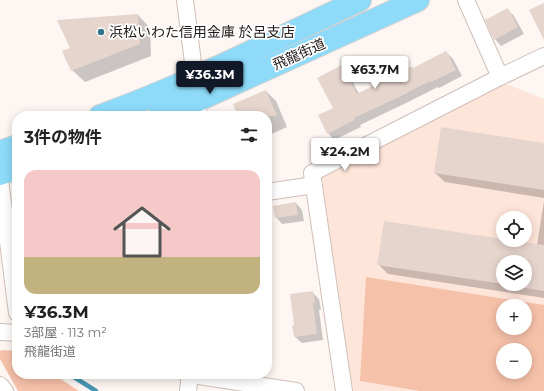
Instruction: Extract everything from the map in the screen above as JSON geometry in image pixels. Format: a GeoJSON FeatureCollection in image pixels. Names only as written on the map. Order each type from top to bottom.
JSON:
{"type":"FeatureCollection","features":[{"type":"Feature","properties":{"kind":"highway","name":"飛龍街道"},"geometry":{"type":"LineString","coordinates":[[115,111],[195,78],[360,0]]}},
{"type":"Feature","properties":{"kind":"highway","name":"飛龍街道"},"geometry":{"type":"LineString","coordinates":[[187,111],[198,109],[418,0]]}},
{"type":"Feature","properties":{"kind":"highway"},"geometry":{"type":"LineString","coordinates":[[0,174],[12,170]]}},
{"type":"Feature","properties":{"kind":"street"},"geometry":{"type":"LineString","coordinates":[[185,0],[198,109]]}},
{"type":"Feature","properties":{"kind":"street"},"geometry":{"type":"LineString","coordinates":[[466,0],[500,77]]}},
{"type":"Feature","properties":{"kind":"street"},"geometry":{"type":"LineString","coordinates":[[344,391],[312,173],[544,56]]}},
{"type":"Feature","properties":{"kind":"street"},"geometry":{"type":"LineString","coordinates":[[0,179],[12,274]]}},
{"type":"Feature","properties":{"kind":"street"},"geometry":{"type":"LineString","coordinates":[[272,191],[314,185]]}},
{"type":"Feature","properties":{"kind":"street"},"geometry":{"type":"LineString","coordinates":[[0,332],[12,332]]}},
{"type":"Feature","properties":{"kind":"street"},"geometry":{"type":"LineString","coordinates":[[188,391],[189,379]]}},
{"type":"Feature","properties":{"kind":"street"},"geometry":{"type":"LineString","coordinates":[[220,379],[296,391]]}},
{"type":"Feature","properties":{"kind":"street"},"geometry":{"type":"LineString","coordinates":[[0,385],[5,391]]}},
{"type":"Feature","properties":{"kind":"shaded area"},"geometry":{"type":"Polygon","coordinates":[[[504,83],[544,99],[544,391],[349,391],[322,178],[504,83]]]}},
{"type":"Feature","properties":{"kind":"shaded area"},"geometry":{"type":"Polygon","coordinates":[[[366,277],[506,299],[496,299],[496,335],[532,335],[532,303],[544,305],[544,391],[420,391],[360,381],[366,277]]]}},
{"type":"Feature","properties":{"kind":"shaded area"},"geometry":{"type":"Polygon","coordinates":[[[0,351],[12,351],[12,379],[61,379],[79,391],[18,391],[0,359],[0,351]]]}},
{"type":"Feature","properties":{"kind":"building"},"geometry":{"type":"Polygon","coordinates":[[[544,3],[544,40],[529,10],[544,3]]]}},
{"type":"Feature","properties":{"kind":"building"},"geometry":{"type":"Polygon","coordinates":[[[508,8],[518,27],[494,40],[485,20],[508,8]]]}},
{"type":"Feature","properties":{"kind":"building","name":"浜松いわた信用金庫 於呂支店"},"geometry":{"type":"Polygon","coordinates":[[[138,14],[140,44],[71,71],[62,51],[70,48],[57,20],[138,14]]]}},
{"type":"Feature","properties":{"kind":"building"},"geometry":{"type":"Polygon","coordinates":[[[446,51],[456,70],[354,118],[355,120],[327,134],[318,115],[333,108],[317,78],[342,65],[357,94],[412,66],[413,68],[446,51]]]}},
{"type":"Feature","properties":{"kind":"building"},"geometry":{"type":"Polygon","coordinates":[[[266,90],[277,116],[272,116],[272,111],[236,111],[233,104],[266,90]]]}},
{"type":"Feature","properties":{"kind":"building"},"geometry":{"type":"Polygon","coordinates":[[[441,127],[544,143],[544,190],[434,173],[441,127]]]}},
{"type":"Feature","properties":{"kind":"building"},"geometry":{"type":"Polygon","coordinates":[[[296,202],[298,215],[275,218],[273,206],[296,202]]]}},
{"type":"Feature","properties":{"kind":"building"},"geometry":{"type":"Polygon","coordinates":[[[384,221],[496,238],[496,247],[532,247],[532,243],[544,245],[544,291],[532,289],[532,255],[496,255],[496,283],[377,265],[384,221]]]}},
{"type":"Feature","properties":{"kind":"building"},"geometry":{"type":"Polygon","coordinates":[[[313,291],[317,334],[294,337],[290,294],[313,291]]]}},
{"type":"Feature","properties":{"kind":"waterway"},"geometry":{"type":"LineString","coordinates":[[77,379],[96,391]]}},
{"type":"Feature","properties":{"kind":"place","name":"浜松いわた信用金庫 於呂支店"},"geometry":{"type":"Point","coordinates":[101,32]}}]}
